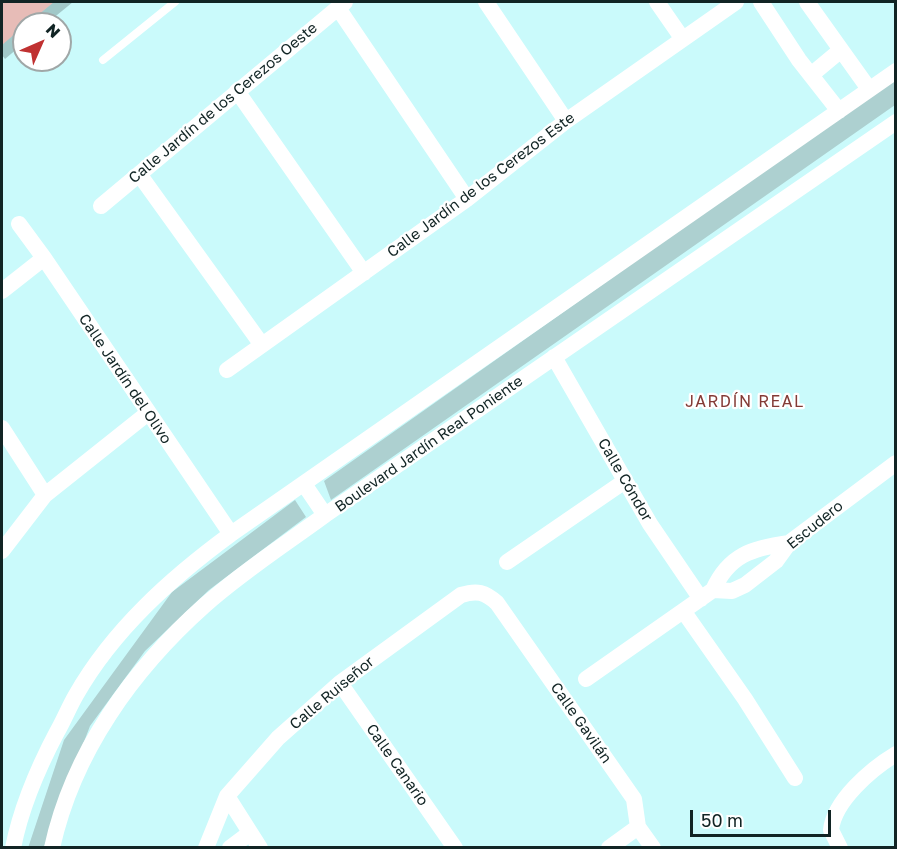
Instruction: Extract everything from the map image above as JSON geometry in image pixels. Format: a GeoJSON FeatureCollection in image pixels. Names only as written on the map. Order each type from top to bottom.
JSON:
{"type":"FeatureCollection","features":[{"type":"Feature","properties":{"kind":"street"},"geometry":{"type":"LineString","coordinates":[[486,2],[566,121]]}},
{"type":"Feature","properties":{"kind":"street"},"geometry":{"type":"LineString","coordinates":[[657,2],[682,38]]}},
{"type":"Feature","properties":{"kind":"street","name":"Calle Jardín de los Cerezos Este"},"geometry":{"type":"LineString","coordinates":[[227,370],[467,199],[566,121],[736,2]]}},
{"type":"Feature","properties":{"kind":"street"},"geometry":{"type":"LineString","coordinates":[[761,2],[784,39],[838,111]]}},
{"type":"Feature","properties":{"kind":"street"},"geometry":{"type":"LineString","coordinates":[[807,2],[869,89]]}},
{"type":"Feature","properties":{"kind":"street"},"geometry":{"type":"LineString","coordinates":[[342,5],[467,199]]}},
{"type":"Feature","properties":{"kind":"street","name":"Calle Jardín de los Cerezos Oeste"},"geometry":{"type":"LineString","coordinates":[[101,206],[342,5]]}},
{"type":"Feature","properties":{"kind":"street"},"geometry":{"type":"LineString","coordinates":[[810,75],[842,50]]}},
{"type":"Feature","properties":{"kind":"street"},"geometry":{"type":"LineString","coordinates":[[13,848],[26,802],[41,763],[76,694],[133,620],[165,587],[231,534],[896,71]]}},
{"type":"Feature","properties":{"kind":"street"},"geometry":{"type":"LineString","coordinates":[[237,91],[364,273]]}},
{"type":"Feature","properties":{"kind":"street","name":"Boulevard Jardín Real Poniente"},"geometry":{"type":"LineString","coordinates":[[52,848],[73,783],[98,731],[145,666],[169,638],[219,593],[325,516],[896,122]]}},
{"type":"Feature","properties":{"kind":"street"},"geometry":{"type":"LineString","coordinates":[[139,174],[262,345]]}},
{"type":"Feature","properties":{"kind":"street","name":"Calle Jardín del Olivo"},"geometry":{"type":"LineString","coordinates":[[19,224],[231,534]]}},
{"type":"Feature","properties":{"kind":"street"},"geometry":{"type":"LineString","coordinates":[[2,291],[44,258]]}},
{"type":"Feature","properties":{"kind":"street","name":"Calle Cóndor"},"geometry":{"type":"LineString","coordinates":[[554,357],[650,524],[707,595]]}},
{"type":"Feature","properties":{"kind":"street"},"geometry":{"type":"LineString","coordinates":[[2,551],[45,495],[148,413]]}},
{"type":"Feature","properties":{"kind":"street"},"geometry":{"type":"LineString","coordinates":[[2,428],[45,495]]}},
{"type":"Feature","properties":{"kind":"street","name":"Escudero"},"geometry":{"type":"LineString","coordinates":[[707,595],[732,591],[745,585],[776,561],[789,543],[896,463]]}},
{"type":"Feature","properties":{"kind":"street"},"geometry":{"type":"LineString","coordinates":[[507,562],[625,481]]}},
{"type":"Feature","properties":{"kind":"street"},"geometry":{"type":"LineString","coordinates":[[304,484],[325,516]]}},
{"type":"Feature","properties":{"kind":"street"},"geometry":{"type":"LineString","coordinates":[[586,679],[707,595],[729,564],[747,552],[762,546],[789,543]]}},
{"type":"Feature","properties":{"kind":"street","name":"Calle Ruiseñor"},"geometry":{"type":"LineString","coordinates":[[206,848],[227,796],[278,738],[340,683],[461,595],[473,591],[486,593],[497,603]]}},
{"type":"Feature","properties":{"kind":"street","name":"Calle Gavilán"},"geometry":{"type":"LineString","coordinates":[[497,603],[634,799],[638,827],[653,848]]}},
{"type":"Feature","properties":{"kind":"street"},"geometry":{"type":"LineString","coordinates":[[684,612],[745,699],[795,778]]}},
{"type":"Feature","properties":{"kind":"street","name":"Calle Canario"},"geometry":{"type":"LineString","coordinates":[[340,683],[455,848]]}},
{"type":"Feature","properties":{"kind":"street"},"geometry":{"type":"LineString","coordinates":[[840,848],[831,830],[832,820],[836,813],[853,789],[878,766],[896,754]]}},
{"type":"Feature","properties":{"kind":"street"},"geometry":{"type":"LineString","coordinates":[[227,796],[260,848]]}},
{"type":"Feature","properties":{"kind":"street"},"geometry":{"type":"LineString","coordinates":[[609,848],[638,827]]}},
{"type":"Feature","properties":{"kind":"street"},"geometry":{"type":"LineString","coordinates":[[230,848],[250,833]]}},
{"type":"Feature","properties":{"kind":"lane"},"geometry":{"type":"LineString","coordinates":[[103,60],[175,2]]}},
{"type":"Feature","properties":{"kind":"shaded area"},"geometry":{"type":"Polygon","coordinates":[[[895,78],[895,105],[331,500],[324,481],[895,78]]]}},
{"type":"Feature","properties":{"kind":"shaded area"},"geometry":{"type":"Polygon","coordinates":[[[295,500],[306,517],[209,590],[145,651],[90,726],[44,847],[28,848],[64,740],[172,592],[295,500]]]}},
{"type":"Feature","properties":{"kind":"building"},"geometry":{"type":"Polygon","coordinates":[[[2,2],[54,2],[42,12],[12,12],[12,36],[2,45],[2,2]]]}},
{"type":"Feature","properties":{"kind":"district","name":"JARDÍN REAL"},"geometry":{"type":"Point","coordinates":[745,402]}}]}
